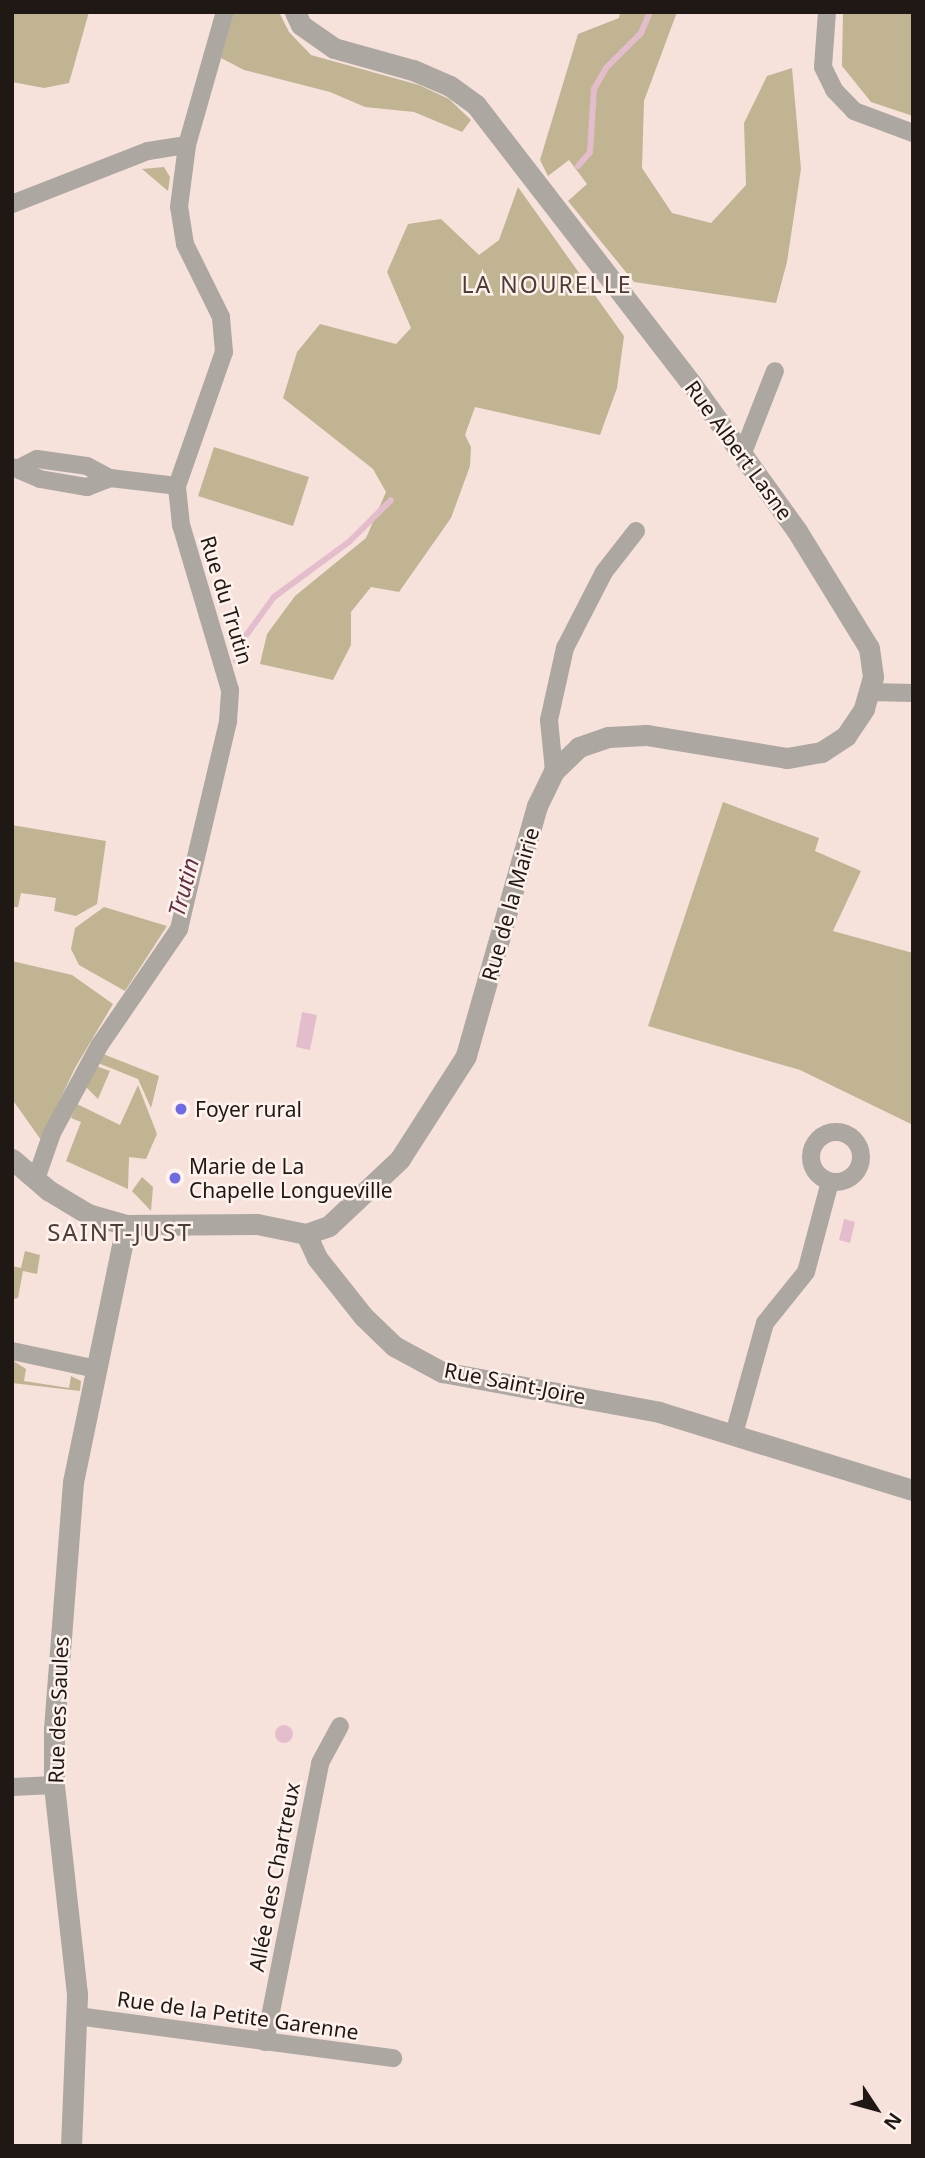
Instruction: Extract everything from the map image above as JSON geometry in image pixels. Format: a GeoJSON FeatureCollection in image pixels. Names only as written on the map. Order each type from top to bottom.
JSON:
{"type":"FeatureCollection","features":[{"type":"Feature","properties":{"kind":"street","name":"Rue du Trutin"},"geometry":{"type":"LineString","coordinates":[[36,1179],[52,1133],[99,1046],[179,929],[228,721],[230,690],[181,526],[177,486],[224,352],[221,317],[185,244],[179,207],[187,145],[225,12]]}},
{"type":"Feature","properties":{"kind":"street","name":"Rue Albert Lasne"},"geometry":{"type":"LineString","coordinates":[[295,12],[301,25],[334,48],[413,70],[476,105],[742,455],[796,531],[869,648],[873,677],[864,709],[846,736],[821,752],[787,758],[646,735],[608,737],[579,747],[554,771]]}},
{"type":"Feature","properties":{"kind":"street"},"geometry":{"type":"LineString","coordinates":[[827,12],[824,67],[834,90],[854,111],[913,133]]}},
{"type":"Feature","properties":{"kind":"street"},"geometry":{"type":"LineString","coordinates":[[12,204],[148,151],[187,145]]}},
{"type":"Feature","properties":{"kind":"street"},"geometry":{"type":"LineString","coordinates":[[742,455],[775,371]]}},
{"type":"Feature","properties":{"kind":"street"},"geometry":{"type":"LineString","coordinates":[[16,468],[40,479],[87,487],[110,478],[177,486]]}},
{"type":"Feature","properties":{"kind":"street"},"geometry":{"type":"LineString","coordinates":[[554,771],[549,720],[565,648],[604,572],[636,531]]}},
{"type":"Feature","properties":{"kind":"street"},"geometry":{"type":"LineString","coordinates":[[869,692],[913,693]]}},
{"type":"Feature","properties":{"kind":"street","name":"Rue de la Mairie"},"geometry":{"type":"LineString","coordinates":[[306,1234],[329,1226],[400,1159],[466,1056],[537,806],[554,771]]}},
{"type":"Feature","properties":{"kind":"street"},"geometry":{"type":"LineString","coordinates":[[12,1158],[36,1179],[88,1214],[126,1225],[257,1224],[306,1234]]}},
{"type":"Feature","properties":{"kind":"street"},"geometry":{"type":"LineString","coordinates":[[734,1434],[765,1323],[806,1272],[830,1182]]}},
{"type":"Feature","properties":{"kind":"street","name":"Rue des Saules"},"geometry":{"type":"LineString","coordinates":[[71,2146],[77,2016],[54,1785],[65,1562],[74,1482],[126,1225]]}},
{"type":"Feature","properties":{"kind":"street","name":"Rue Saint-Joire"},"geometry":{"type":"LineString","coordinates":[[306,1234],[317,1258],[364,1317],[394,1346],[442,1372],[584,1395],[734,1434],[913,1490]]}},
{"type":"Feature","properties":{"kind":"street"},"geometry":{"type":"LineString","coordinates":[[12,1351],[97,1369]]}},
{"type":"Feature","properties":{"kind":"street","name":"Allée des Chartreux"},"geometry":{"type":"LineString","coordinates":[[265,2042],[320,1763],[340,1726]]}},
{"type":"Feature","properties":{"kind":"street"},"geometry":{"type":"LineString","coordinates":[[12,1787],[54,1785]]}},
{"type":"Feature","properties":{"kind":"street","name":"Rue de la Petite Garenne"},"geometry":{"type":"LineString","coordinates":[[77,2016],[393,2058]]}},
{"type":"Feature","properties":{"kind":"shaded area"},"geometry":{"type":"Polygon","coordinates":[[[12,12],[89,12],[69,83],[44,88],[12,82],[12,12]]]}},
{"type":"Feature","properties":{"kind":"shaded area"},"geometry":{"type":"Polygon","coordinates":[[[234,12],[279,12],[289,32],[311,55],[419,85],[449,99],[471,120],[462,132],[414,112],[365,107],[330,92],[244,70],[221,58],[234,12]]]}},
{"type":"Feature","properties":{"kind":"shaded area"},"geometry":{"type":"Polygon","coordinates":[[[620,12],[677,12],[644,101],[642,168],[672,213],[711,223],[746,185],[744,123],[767,76],[792,68],[801,169],[787,262],[776,303],[634,282],[568,201],[587,184],[569,160],[548,176],[540,160],[578,34],[619,18],[620,12]]]}},
{"type":"Feature","properties":{"kind":"shaded area"},"geometry":{"type":"Polygon","coordinates":[[[843,12],[913,12],[913,116],[871,102],[842,66],[843,12]]]}},
{"type":"Feature","properties":{"kind":"shaded area"},"geometry":{"type":"Polygon","coordinates":[[[164,167],[170,177],[168,191],[142,169],[164,167]]]}},
{"type":"Feature","properties":{"kind":"shaded area"},"geometry":{"type":"Polygon","coordinates":[[[518,187],[624,336],[617,388],[600,435],[475,407],[465,435],[471,447],[470,466],[451,518],[399,592],[371,587],[351,612],[351,645],[333,680],[260,664],[267,634],[295,596],[366,538],[386,492],[373,469],[283,398],[297,352],[320,324],[396,344],[411,328],[387,272],[408,224],[441,219],[479,255],[499,240],[518,187]]]}},
{"type":"Feature","properties":{"kind":"shaded area"},"geometry":{"type":"Polygon","coordinates":[[[214,447],[309,477],[293,526],[198,496],[214,447]]]}},
{"type":"Feature","properties":{"kind":"shaded area"},"geometry":{"type":"Polygon","coordinates":[[[723,802],[819,838],[815,851],[861,871],[833,931],[913,953],[913,1125],[800,1070],[648,1026],[723,802]]]}},
{"type":"Feature","properties":{"kind":"shaded area"},"geometry":{"type":"Polygon","coordinates":[[[12,825],[106,841],[97,904],[76,916],[54,911],[56,898],[21,893],[18,907],[12,907],[12,825]]]}},
{"type":"Feature","properties":{"kind":"shaded area"},"geometry":{"type":"Polygon","coordinates":[[[104,907],[167,926],[125,991],[79,965],[71,949],[75,928],[104,907]]]}},
{"type":"Feature","properties":{"kind":"shaded area"},"geometry":{"type":"Polygon","coordinates":[[[12,961],[72,975],[113,1004],[75,1068],[41,1140],[12,1099],[12,961]]]}},
{"type":"Feature","properties":{"kind":"shaded area"},"geometry":{"type":"Polygon","coordinates":[[[302,1012],[317,1015],[310,1050],[296,1047],[302,1012]]]}},
{"type":"Feature","properties":{"kind":"shaded area"},"geometry":{"type":"Polygon","coordinates":[[[103,1054],[159,1076],[151,1108],[138,1079],[98,1063],[103,1054]]]}},
{"type":"Feature","properties":{"kind":"shaded area"},"geometry":{"type":"Polygon","coordinates":[[[96,1066],[110,1071],[98,1099],[85,1086],[96,1066]]]}},
{"type":"Feature","properties":{"kind":"shaded area"},"geometry":{"type":"Polygon","coordinates":[[[138,1085],[157,1134],[146,1159],[129,1157],[128,1189],[66,1161],[81,1122],[71,1118],[77,1104],[120,1125],[138,1085]]]}},
{"type":"Feature","properties":{"kind":"shaded area"},"geometry":{"type":"Polygon","coordinates":[[[142,1177],[153,1187],[151,1211],[132,1191],[142,1177]]]}},
{"type":"Feature","properties":{"kind":"shaded area"},"geometry":{"type":"Polygon","coordinates":[[[844,1219],[855,1222],[850,1243],[839,1240],[844,1219]]]}},
{"type":"Feature","properties":{"kind":"shaded area"},"geometry":{"type":"Polygon","coordinates":[[[25,1251],[40,1255],[37,1274],[23,1271],[18,1298],[12,1299],[12,1266],[21,1268],[25,1251]]]}},
{"type":"Feature","properties":{"kind":"shaded area"},"geometry":{"type":"Polygon","coordinates":[[[12,1360],[26,1369],[24,1381],[69,1388],[71,1376],[81,1381],[80,1391],[12,1383],[12,1360]]]}},
{"type":"Feature","properties":{"kind":"shaded area"},"geometry":{"type":"Polygon","coordinates":[[[280,1725],[288,1725],[293,1734],[291,1741],[280,1743],[275,1738],[275,1730],[280,1725]]]}},
{"type":"Feature","properties":{"kind":"waterway"},"geometry":{"type":"LineString","coordinates":[[578,166],[590,152],[594,89],[606,68],[641,33],[650,12]]}},
{"type":"Feature","properties":{"kind":"waterway","name":"Trutin"},"geometry":{"type":"LineString","coordinates":[[236,661],[242,641],[274,597],[349,542],[391,500]]}},
{"type":"Feature","properties":{"kind":"place","name":"Foyer rural"},"geometry":{"type":"Point","coordinates":[181,1109]}},
{"type":"Feature","properties":{"kind":"place","name":"Marie de La Chapelle Longueville"},"geometry":{"type":"Point","coordinates":[175,1178]}},
{"type":"Feature","properties":{"kind":"district","name":"LA NOURELLE"},"geometry":{"type":"Point","coordinates":[547,284]}},
{"type":"Feature","properties":{"kind":"district","name":"SAINT-JUST"},"geometry":{"type":"Point","coordinates":[120,1232]}}]}
